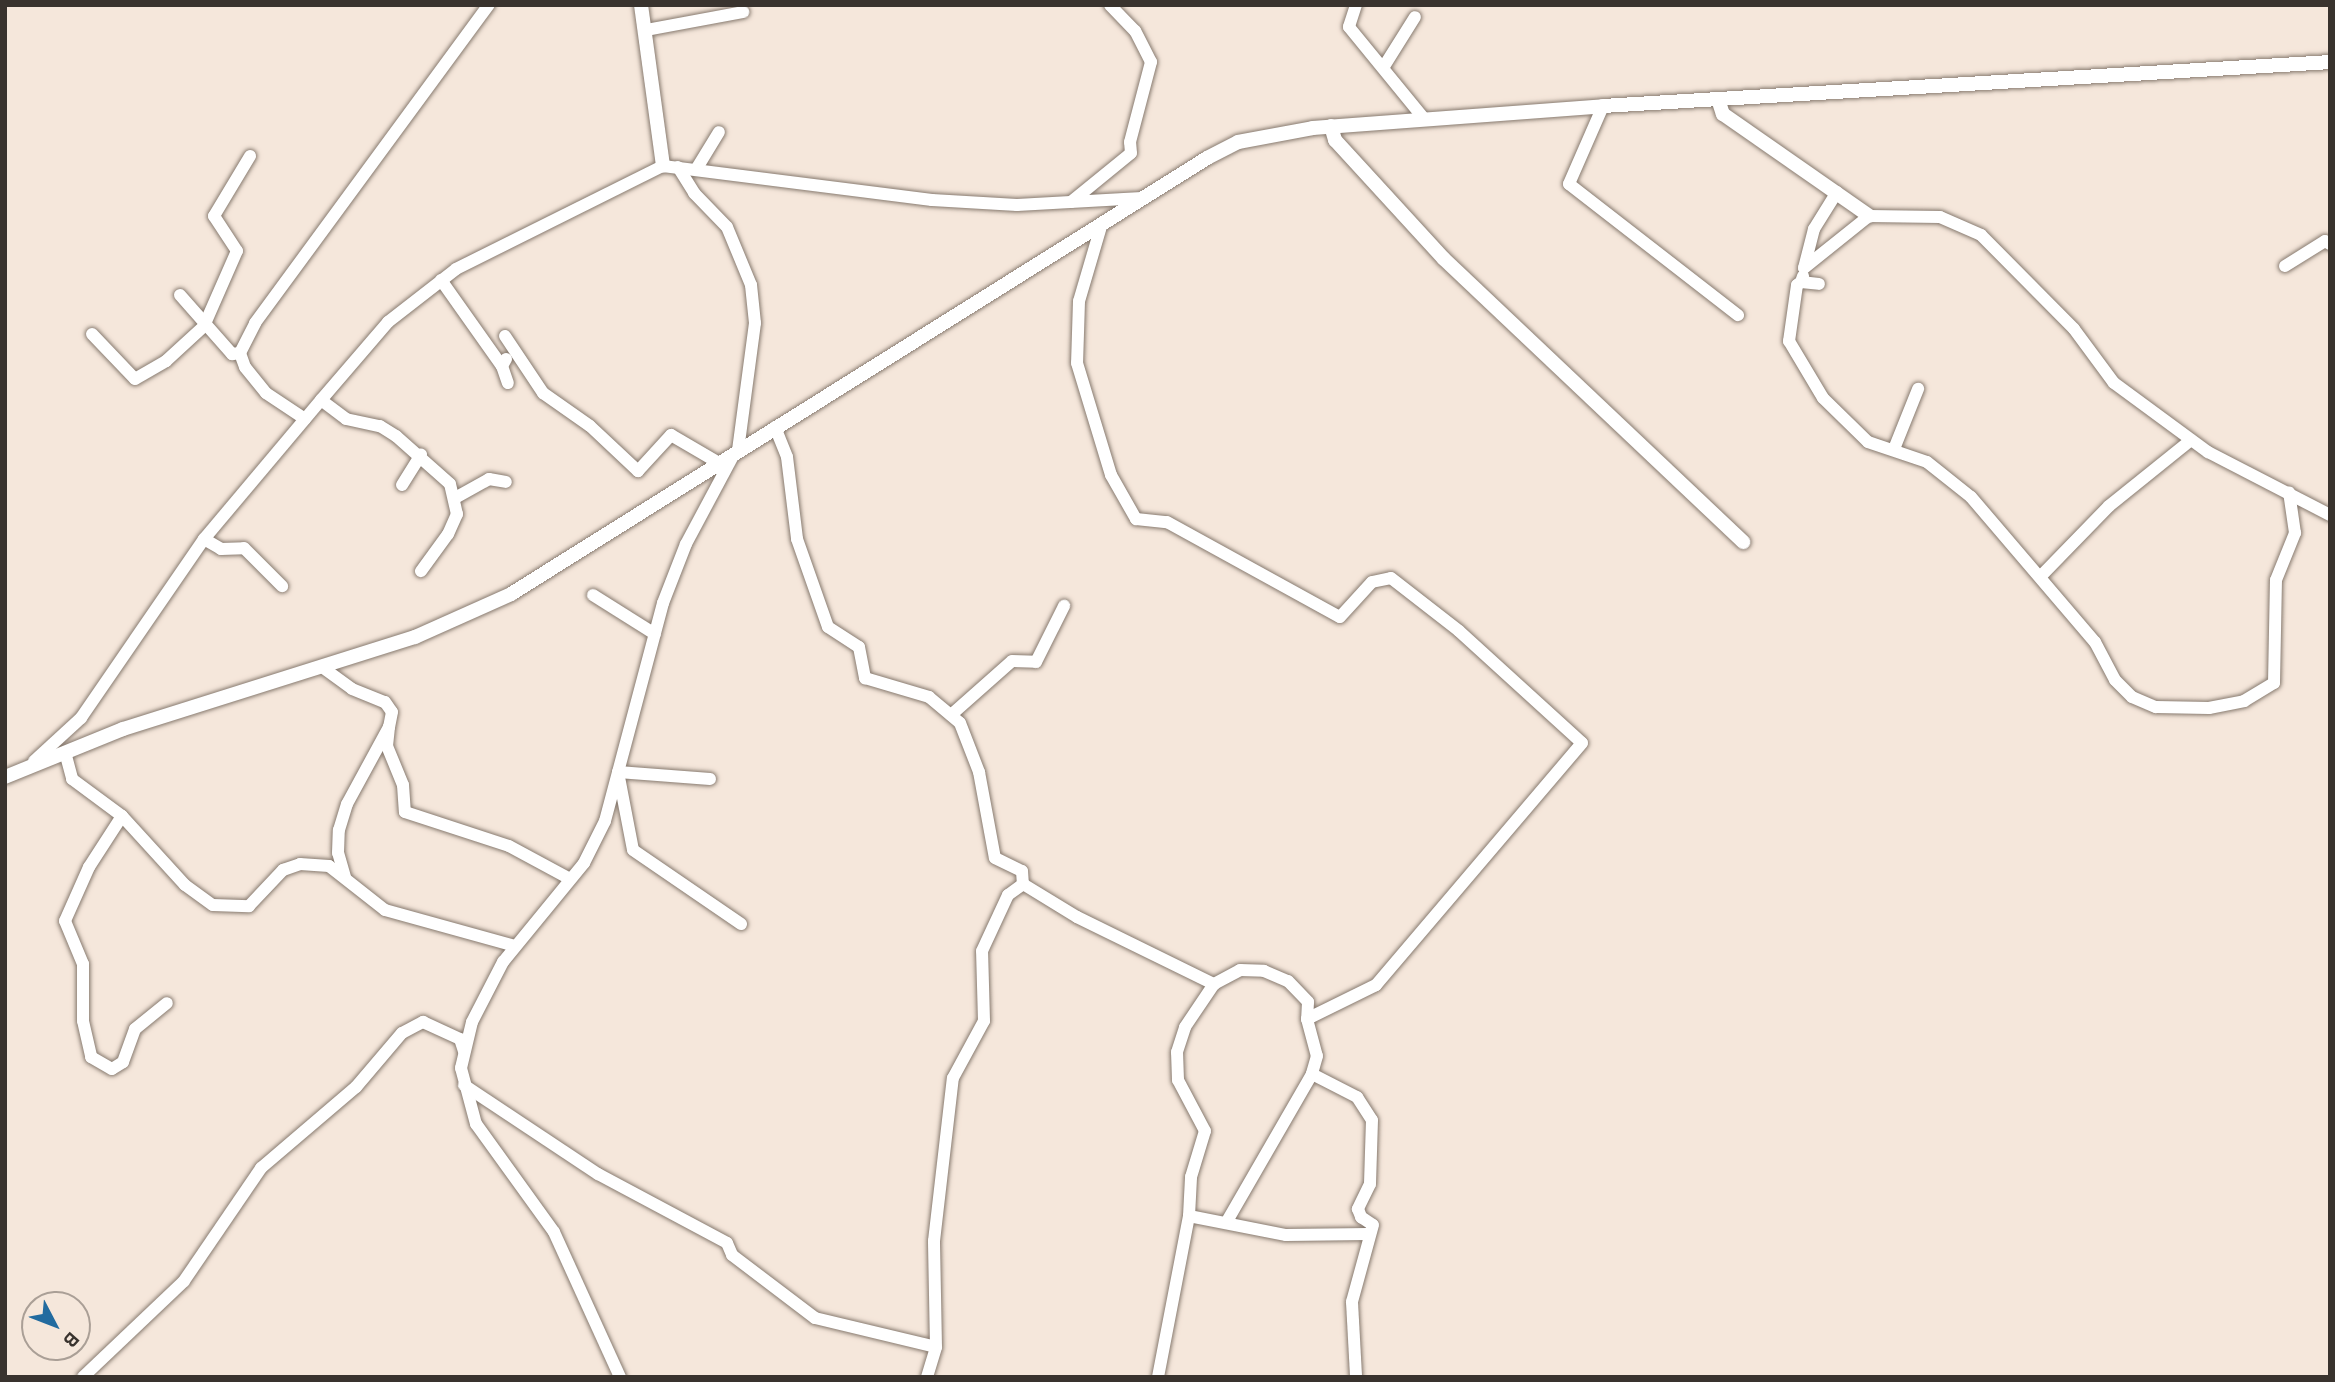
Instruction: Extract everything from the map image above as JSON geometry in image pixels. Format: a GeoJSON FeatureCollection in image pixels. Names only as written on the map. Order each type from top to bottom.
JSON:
{"type":"FeatureCollection","features":[{"type":"Feature","properties":{"kind":"street"},"geometry":{"type":"LineString","coordinates":[[305,419],[267,393],[245,367],[240,353],[256,323],[489,5]]}},
{"type":"Feature","properties":{"kind":"street"},"geometry":{"type":"LineString","coordinates":[[641,5],[663,166]]}},
{"type":"Feature","properties":{"kind":"street"},"geometry":{"type":"LineString","coordinates":[[1071,202],[1131,153],[1130,142],[1152,62],[1135,31],[1110,5]]}},
{"type":"Feature","properties":{"kind":"street"},"geometry":{"type":"LineString","coordinates":[[1356,5],[1349,27],[1425,120]]}},
{"type":"Feature","properties":{"kind":"street"},"geometry":{"type":"LineString","coordinates":[[646,30],[743,12]]}},
{"type":"Feature","properties":{"kind":"street"},"geometry":{"type":"LineString","coordinates":[[1383,68],[1415,17]]}},
{"type":"Feature","properties":{"kind":"street"},"geometry":{"type":"LineString","coordinates":[[5,777],[65,752],[415,637],[511,594],[1142,198],[1238,142],[1331,126],[1603,106],[2330,62]]}},
{"type":"Feature","properties":{"kind":"street"},"geometry":{"type":"LineString","coordinates":[[1718,99],[1723,114],[1869,216],[1940,217],[1981,235],[2074,329],[2114,383],[2191,440],[2330,515]]}},
{"type":"Feature","properties":{"kind":"street"},"geometry":{"type":"LineString","coordinates":[[1603,106],[1569,184],[1738,315]]}},
{"type":"Feature","properties":{"kind":"street"},"geometry":{"type":"LineString","coordinates":[[1331,126],[1335,140],[1444,259],[1743,542]]}},
{"type":"Feature","properties":{"kind":"street"},"geometry":{"type":"LineString","coordinates":[[697,168],[719,132]]}},
{"type":"Feature","properties":{"kind":"street"},"geometry":{"type":"LineString","coordinates":[[92,334],[135,379],[166,361],[204,326],[237,251],[214,216],[250,156]]}},
{"type":"Feature","properties":{"kind":"street"},"geometry":{"type":"LineString","coordinates":[[28,766],[54,748],[81,718],[204,539],[388,322],[441,280],[663,166],[697,168],[754,180],[920,199],[1017,205],[1142,198]]}},
{"type":"Feature","properties":{"kind":"street"},"geometry":{"type":"LineString","coordinates":[[464,1051],[488,989],[515,946],[584,863],[605,821],[655,634],[686,544],[736,451],[755,323],[751,285],[727,227],[694,193],[678,167]]}},
{"type":"Feature","properties":{"kind":"street"},"geometry":{"type":"LineString","coordinates":[[1837,192],[1814,229],[1801,282],[1797,285],[1789,341],[1823,398],[1868,442],[1927,462],[1951,479],[2095,642],[2115,680],[2132,697],[2156,707],[2176,709],[2244,701],[2266,692],[2277,673],[2276,580],[2295,533],[2289,492]]}},
{"type":"Feature","properties":{"kind":"street"},"geometry":{"type":"LineString","coordinates":[[1804,268],[1869,216]]}},
{"type":"Feature","properties":{"kind":"street"},"geometry":{"type":"LineString","coordinates":[[1102,223],[1077,312],[1077,363],[1111,475],[1136,519],[1167,522],[1340,617],[1372,582],[1391,578],[1459,631],[1581,743],[1376,985],[1307,1019]]}},
{"type":"Feature","properties":{"kind":"street"},"geometry":{"type":"LineString","coordinates":[[2285,266],[2328,241]]}},
{"type":"Feature","properties":{"kind":"street"},"geometry":{"type":"LineString","coordinates":[[441,280],[502,366],[508,383]]}},
{"type":"Feature","properties":{"kind":"street"},"geometry":{"type":"LineString","coordinates":[[1801,282],[1819,284]]}},
{"type":"Feature","properties":{"kind":"street"},"geometry":{"type":"LineString","coordinates":[[180,295],[204,326],[232,354],[240,353]]}},
{"type":"Feature","properties":{"kind":"street"},"geometry":{"type":"LineString","coordinates":[[505,336],[543,393],[590,426],[638,471],[671,435],[719,463]]}},
{"type":"Feature","properties":{"kind":"street"},"geometry":{"type":"LineString","coordinates":[[502,366],[512,350]]}},
{"type":"Feature","properties":{"kind":"street"},"geometry":{"type":"LineString","coordinates":[[1894,449],[1918,388]]}},
{"type":"Feature","properties":{"kind":"street"},"geometry":{"type":"LineString","coordinates":[[321,400],[346,419],[380,426],[444,475],[455,498],[457,514],[448,534],[421,571]]}},
{"type":"Feature","properties":{"kind":"street"},"geometry":{"type":"LineString","coordinates":[[775,427],[787,457],[797,539],[828,627],[859,647],[864,678],[929,698],[951,715],[972,744],[995,858],[1022,871],[1023,884]]}},
{"type":"Feature","properties":{"kind":"street"},"geometry":{"type":"LineString","coordinates":[[2040,577],[2109,506],[2191,440]]}},
{"type":"Feature","properties":{"kind":"street"},"geometry":{"type":"LineString","coordinates":[[401,485],[421,456]]}},
{"type":"Feature","properties":{"kind":"street"},"geometry":{"type":"LineString","coordinates":[[455,498],[489,480],[506,482]]}},
{"type":"Feature","properties":{"kind":"street"},"geometry":{"type":"LineString","coordinates":[[204,539],[221,549],[244,548],[282,586]]}},
{"type":"Feature","properties":{"kind":"street"},"geometry":{"type":"LineString","coordinates":[[593,595],[655,634]]}},
{"type":"Feature","properties":{"kind":"street"},"geometry":{"type":"LineString","coordinates":[[951,715],[1012,661],[1036,662],[1064,606]]}},
{"type":"Feature","properties":{"kind":"street"},"geometry":{"type":"LineString","coordinates":[[322,667],[352,689],[385,702],[392,712],[387,746],[403,785],[405,812],[509,846],[570,878]]}},
{"type":"Feature","properties":{"kind":"street"},"geometry":{"type":"LineString","coordinates":[[345,877],[338,853],[339,830],[347,804],[389,727]]}},
{"type":"Feature","properties":{"kind":"street"},"geometry":{"type":"LineString","coordinates":[[65,752],[72,779],[122,816],[172,872],[214,905],[249,906],[283,870],[300,864],[329,866],[385,910],[515,946]]}},
{"type":"Feature","properties":{"kind":"street"},"geometry":{"type":"LineString","coordinates":[[618,772],[710,779]]}},
{"type":"Feature","properties":{"kind":"street"},"geometry":{"type":"LineString","coordinates":[[618,772],[633,850],[741,924]]}},
{"type":"Feature","properties":{"kind":"street"},"geometry":{"type":"LineString","coordinates":[[122,816],[89,867],[65,921],[83,964],[83,1021],[91,1057],[112,1069],[123,1062],[135,1029],[167,1003]]}},
{"type":"Feature","properties":{"kind":"street"},"geometry":{"type":"LineString","coordinates":[[1023,884],[1077,917],[1214,984]]}},
{"type":"Feature","properties":{"kind":"street"},"geometry":{"type":"LineString","coordinates":[[927,1377],[936,1347],[934,1241],[953,1078],[984,1021],[982,951],[1008,895],[1023,884]]}},
{"type":"Feature","properties":{"kind":"street"},"geometry":{"type":"LineString","coordinates":[[1158,1377],[1180,1246],[1189,1216],[1191,1177],[1205,1131],[1178,1080],[1177,1052],[1185,1027],[1214,984],[1240,970],[1275,975],[1302,991],[1308,1002],[1307,1019],[1317,1056],[1312,1074],[1227,1221]]}},
{"type":"Feature","properties":{"kind":"street"},"geometry":{"type":"LineString","coordinates":[[83,1377],[184,1281],[261,1168],[356,1087],[402,1033],[423,1022],[460,1039],[464,1051],[464,1085],[475,1124],[554,1233],[620,1377]]}},
{"type":"Feature","properties":{"kind":"street"},"geometry":{"type":"LineString","coordinates":[[1312,1074],[1357,1097],[1372,1120],[1370,1184],[1359,1209],[1361,1217],[1373,1223],[1352,1302],[1356,1377]]}},
{"type":"Feature","properties":{"kind":"street"},"geometry":{"type":"LineString","coordinates":[[464,1085],[598,1174],[727,1243],[732,1255],[816,1318],[936,1347]]}},
{"type":"Feature","properties":{"kind":"street"},"geometry":{"type":"LineString","coordinates":[[1189,1216],[1227,1221],[1286,1235],[1368,1234]]}}]}
